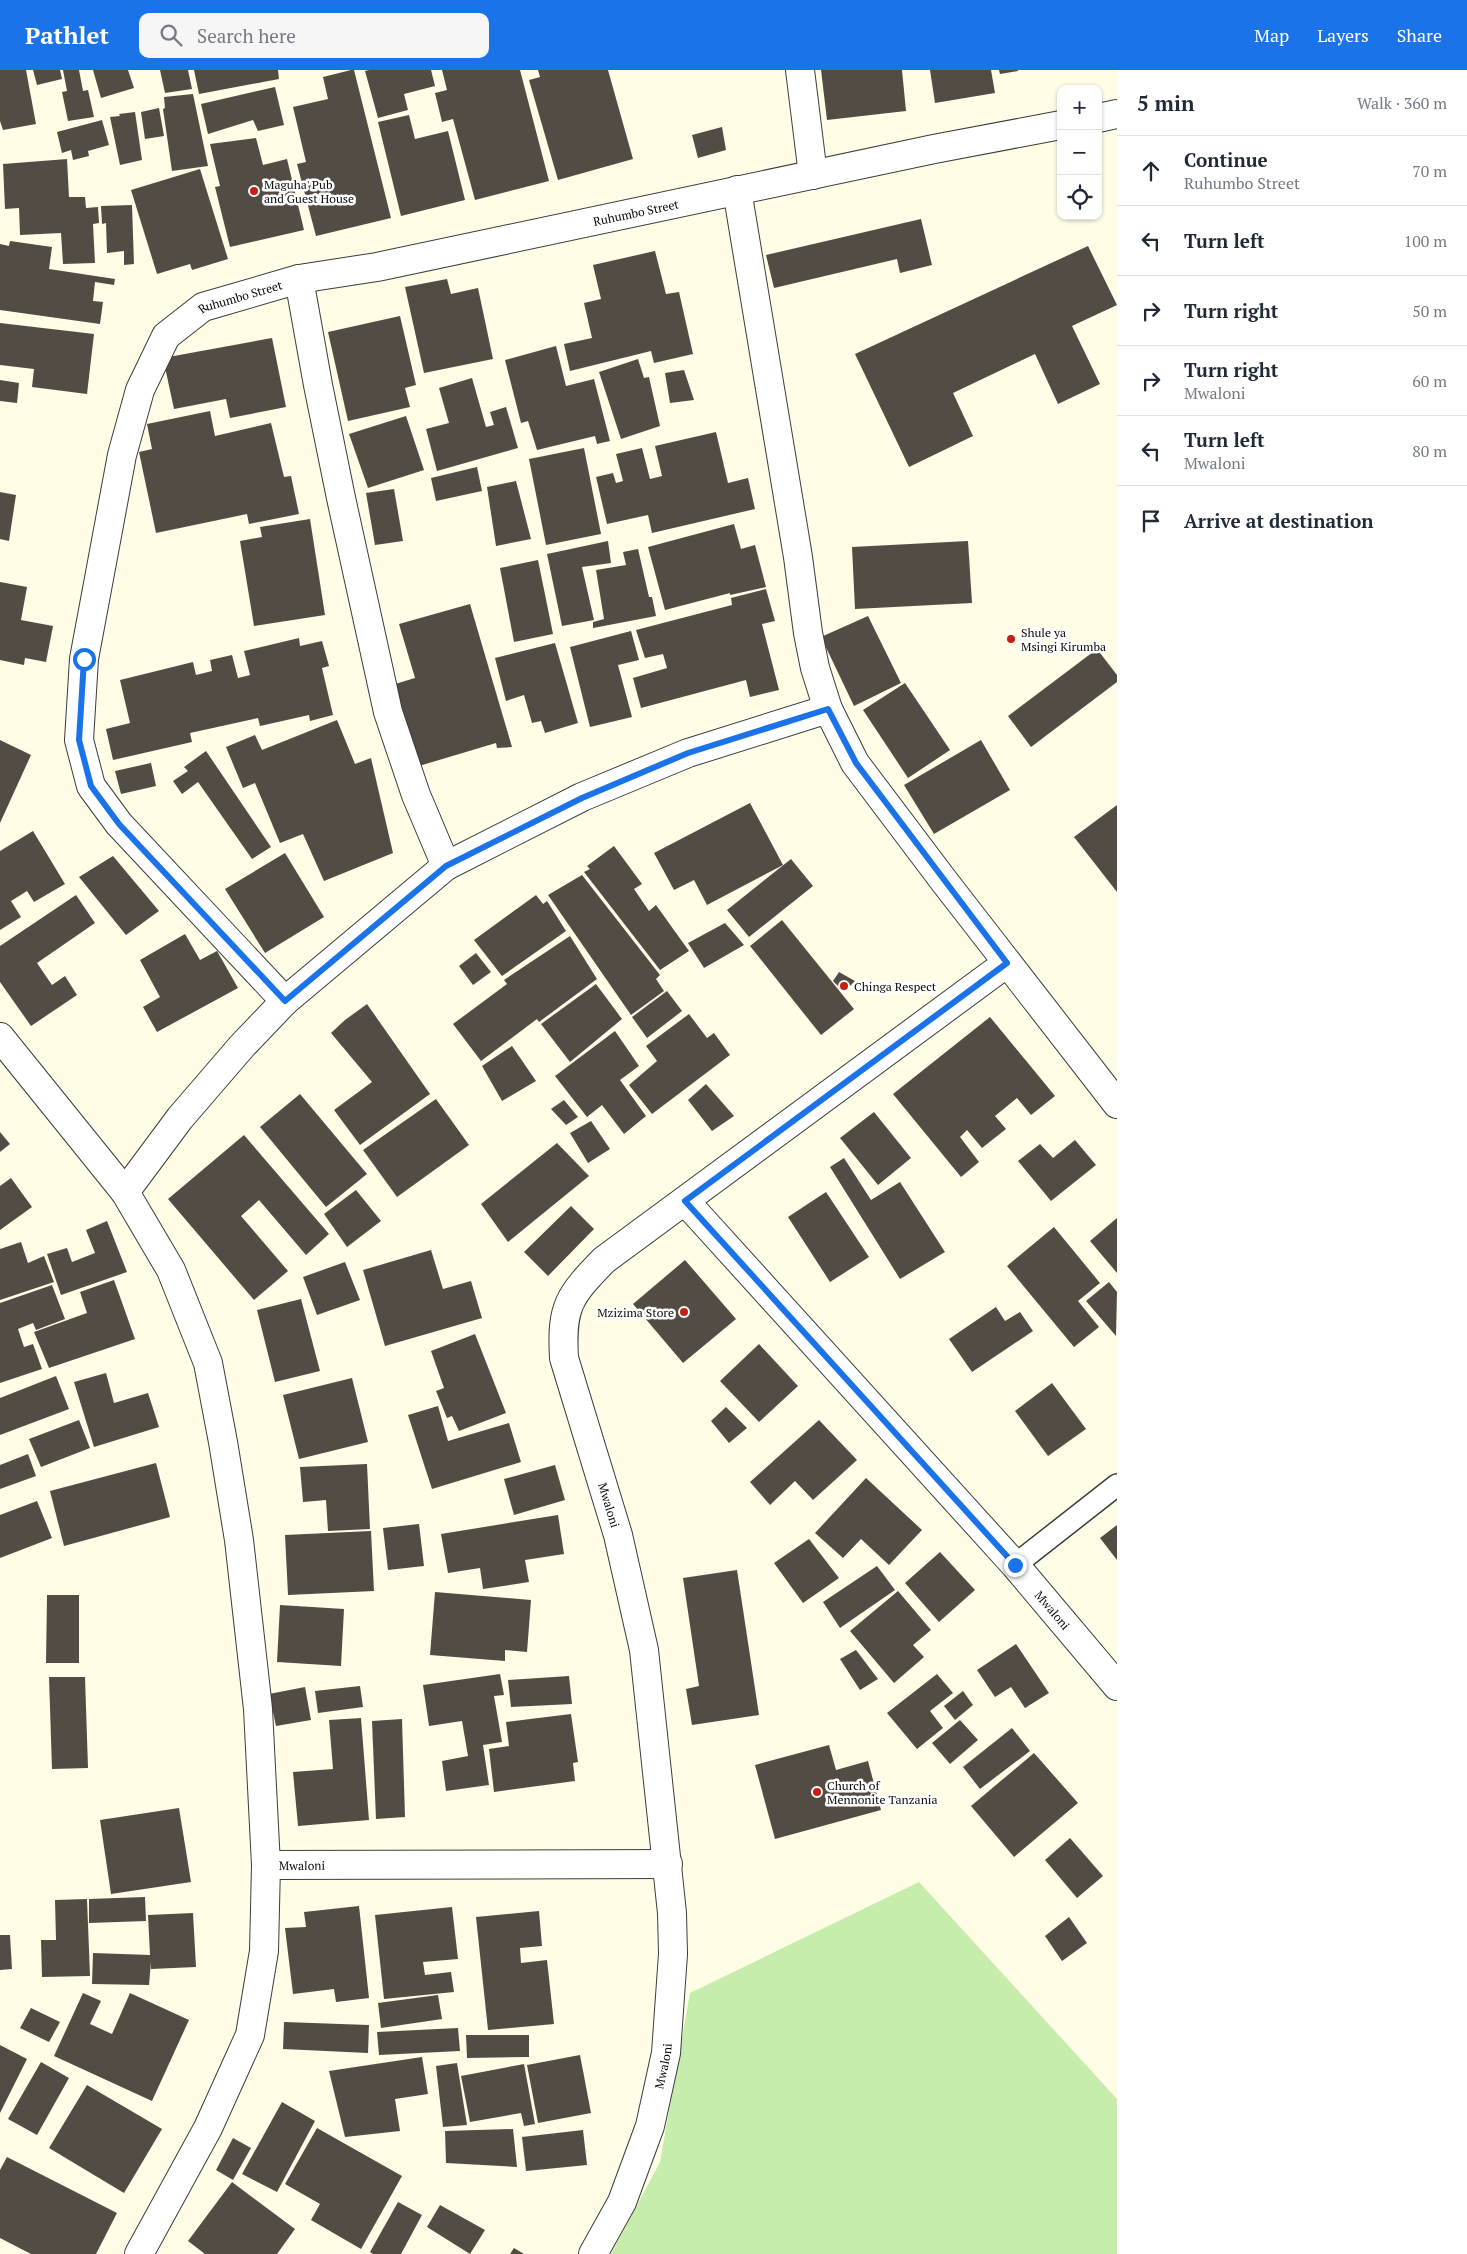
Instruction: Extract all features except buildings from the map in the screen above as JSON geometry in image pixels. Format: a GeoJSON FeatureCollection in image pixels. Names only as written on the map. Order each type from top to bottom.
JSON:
{"type":"FeatureCollection","features":[{"type":"Feature","properties":{"kind":"street"},"geometry":{"type":"LineString","coordinates":[[800,70],[813,175]]}},
{"type":"Feature","properties":{"kind":"street"},"geometry":{"type":"LineString","coordinates":[[1102,117],[1117,114]]}},
{"type":"Feature","properties":{"kind":"street","name":"Ruhumbo Street"},"geometry":{"type":"LineString","coordinates":[[285,1001],[119,824],[91,786],[79,740],[84,659],[122,455],[140,390],[166,336],[203,308],[299,279],[377,267],[934,149],[1057,126]]}},
{"type":"Feature","properties":{"kind":"street"},"geometry":{"type":"LineString","coordinates":[[737,190],[795,539],[808,633],[828,709],[856,763],[1007,963],[1117,1104]]}},
{"type":"Feature","properties":{"kind":"street"},"geometry":{"type":"LineString","coordinates":[[299,279],[340,498],[388,712],[416,795],[446,866]]}},
{"type":"Feature","properties":{"kind":"street"},"geometry":{"type":"LineString","coordinates":[[125,1192],[180,1118],[242,1046],[285,1001],[446,866],[582,798],[688,753],[828,709]]}},
{"type":"Feature","properties":{"kind":"street","name":"Mwaloni"},"geometry":{"type":"LineString","coordinates":[[593,2254],[622,2202],[650,2126],[666,2053],[673,1954],[672,1913],[644,1650],[618,1535],[564,1358],[562,1332],[568,1308],[578,1286],[604,1260],[1007,963]]}},
{"type":"Feature","properties":{"kind":"street"},"geometry":{"type":"LineString","coordinates":[[0,1037],[125,1192],[171,1270],[208,1362],[223,1442],[245,1597],[258,1709],[266,1865],[264,1951],[250,2035],[208,2128],[139,2254]]}},
{"type":"Feature","properties":{"kind":"street","name":"Mwaloni"},"geometry":{"type":"LineString","coordinates":[[685,1201],[1015,1565],[1117,1686]]}},
{"type":"Feature","properties":{"kind":"street","name":"Mwaloni"},"geometry":{"type":"LineString","coordinates":[[266,1865],[668,1864]]}},
{"type":"Feature","properties":{"kind":"lane"},"geometry":{"type":"LineString","coordinates":[[1015,1565],[1117,1485]]}},
{"type":"Feature","properties":{"kind":"green space"},"geometry":{"type":"Polygon","coordinates":[[[919,1882],[1117,2099],[1117,2254],[611,2254],[660,2162],[690,1993],[919,1882]]]}},
{"type":"Feature","properties":{"kind":"place","name":"Maguha' Pub and Guest House"},"geometry":{"type":"Point","coordinates":[254,191]}},
{"type":"Feature","properties":{"kind":"place","name":"Shule ya Msingi Kirumba"},"geometry":{"type":"Point","coordinates":[1011,639]}},
{"type":"Feature","properties":{"kind":"place","name":"Chinga Respect"},"geometry":{"type":"Point","coordinates":[844,986]}},
{"type":"Feature","properties":{"kind":"place","name":"Mzizima Store"},"geometry":{"type":"Point","coordinates":[684,1312]}},
{"type":"Feature","properties":{"kind":"place","name":"Church of Mennonite Tanzania"},"geometry":{"type":"Point","coordinates":[817,1792]}},
{"type":"Feature","properties":{"kind":"route"},"geometry":{"type":"LineString","coordinates":[[84,659],[79,740],[91,786],[119,824],[285,1001],[446,866],[582,798],[688,753],[828,709],[856,763],[1007,963],[685,1201],[1015,1565]]}}]}
